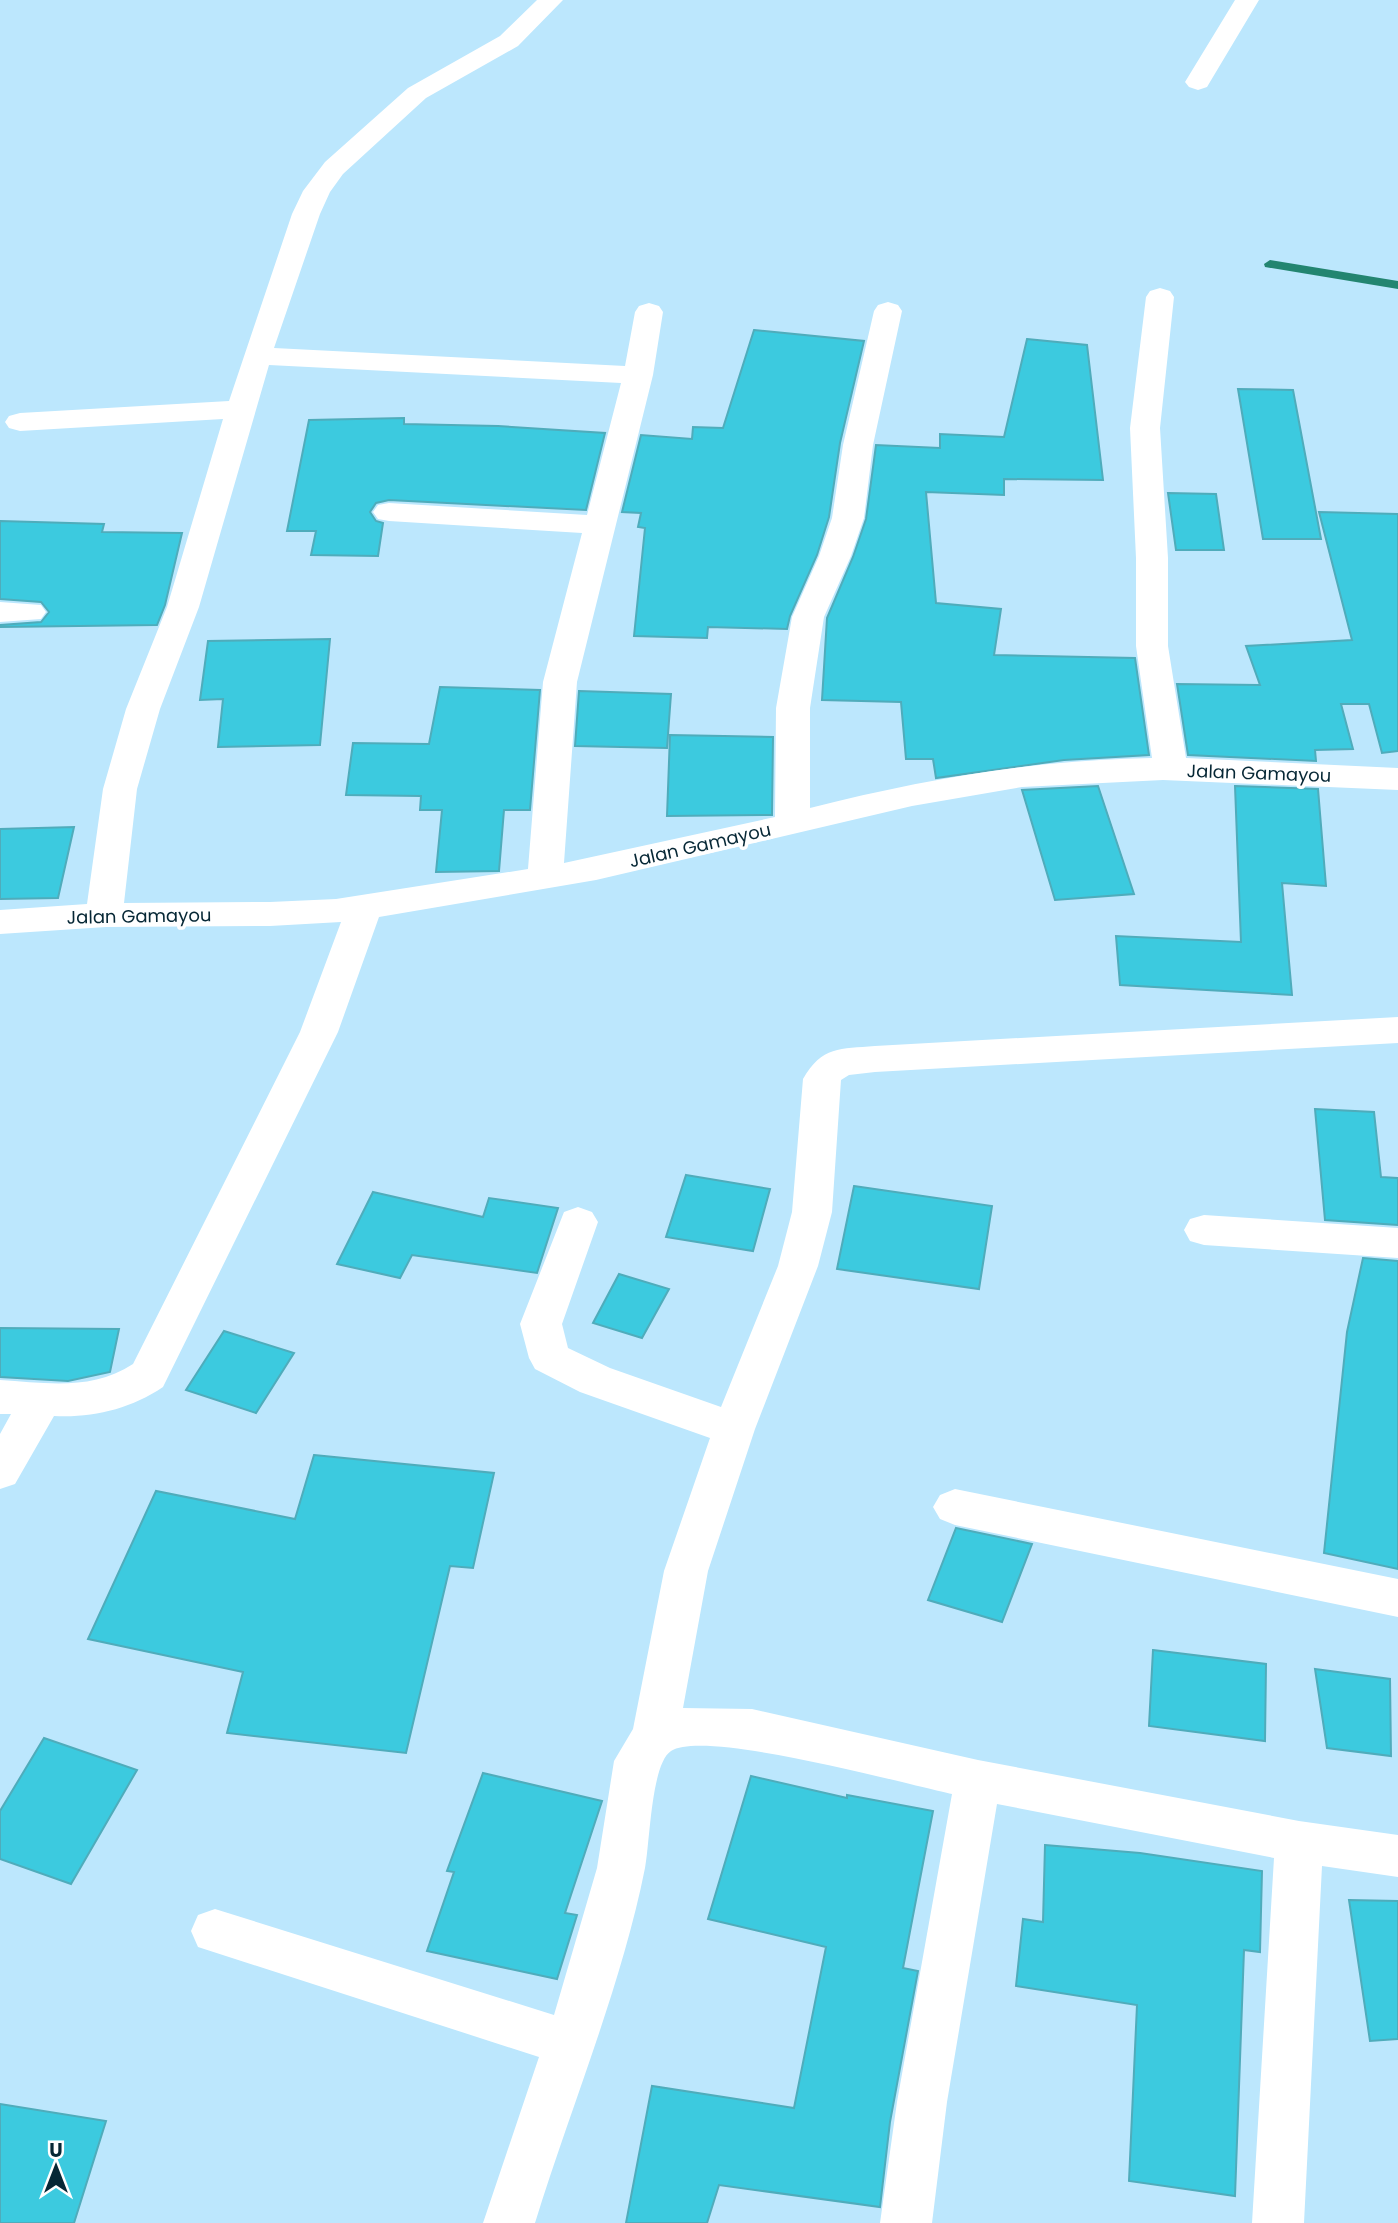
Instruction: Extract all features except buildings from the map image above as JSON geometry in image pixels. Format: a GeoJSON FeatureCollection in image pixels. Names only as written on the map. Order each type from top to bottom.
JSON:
{"type":"FeatureCollection","features":[{"type":"Feature","properties":{"kind":"street"},"geometry":{"type":"LineString","coordinates":[[104,915],[120,789],[144,709],[183,607],[257,356],[306,215],[317,191],[334,168],[417,93],[509,41],[551,0]]}},
{"type":"Feature","properties":{"kind":"street"},"geometry":{"type":"LineString","coordinates":[[1198,82],[1247,0]]}},
{"type":"Feature","properties":{"kind":"street"},"geometry":{"type":"LineString","coordinates":[[1160,298],[1145,428],[1152,558],[1152,646],[1171,770]]}},
{"type":"Feature","properties":{"kind":"street"},"geometry":{"type":"LineString","coordinates":[[792,824],[793,708],[808,617],[835,556],[848,518],[858,445],[888,311]]}},
{"type":"Feature","properties":{"kind":"street"},"geometry":{"type":"LineString","coordinates":[[545,878],[560,682],[638,375],[649,312]]}},
{"type":"Feature","properties":{"kind":"street"},"geometry":{"type":"LineString","coordinates":[[257,356],[638,375]]}},
{"type":"Feature","properties":{"kind":"street"},"geometry":{"type":"LineString","coordinates":[[20,422],[242,409]]}},
{"type":"Feature","properties":{"kind":"street"},"geometry":{"type":"LineString","coordinates":[[389,512],[600,525]]}},
{"type":"Feature","properties":{"kind":"street","name":"Jalan Gamayou"},"geometry":{"type":"LineString","coordinates":[[0,922],[104,915],[251,915],[365,907],[545,878],[668,853],[884,801],[1020,776],[1088,771],[1171,770],[1398,779]]}},
{"type":"Feature","properties":{"kind":"street"},"geometry":{"type":"LineString","coordinates":[[0,1397],[98,1399],[118,1395],[148,1375],[319,1032],[365,907]]}},
{"type":"Feature","properties":{"kind":"street"},"geometry":{"type":"LineString","coordinates":[[509,2223],[569,2043],[621,1868],[629,1799],[637,1760],[655,1736],[686,1571],[734,1429],[798,1266],[813,1212],[822,1079],[834,1065],[875,1059],[1398,1030]]}},
{"type":"Feature","properties":{"kind":"street"},"geometry":{"type":"LineString","coordinates":[[578,1222],[541,1324],[550,1358],[595,1380],[734,1429]]}},
{"type":"Feature","properties":{"kind":"street"},"geometry":{"type":"LineString","coordinates":[[1204,1230],[1398,1243]]}},
{"type":"Feature","properties":{"kind":"street"},"geometry":{"type":"LineString","coordinates":[[0,1472],[42,1399]]}},
{"type":"Feature","properties":{"kind":"street"},"geometry":{"type":"LineString","coordinates":[[955,1507],[1398,1598]]}},
{"type":"Feature","properties":{"kind":"street"},"geometry":{"type":"LineString","coordinates":[[655,1736],[686,1727],[752,1729],[978,1780],[1299,1842],[1398,1856]]}},
{"type":"Feature","properties":{"kind":"street"},"geometry":{"type":"LineString","coordinates":[[906,2223],[922,2102],[978,1780]]}},
{"type":"Feature","properties":{"kind":"street"},"geometry":{"type":"LineString","coordinates":[[1278,2223],[1299,1842]]}},
{"type":"Feature","properties":{"kind":"street"},"geometry":{"type":"LineString","coordinates":[[215,1931],[569,2043]]}},
{"type":"Feature","properties":{"kind":"waterway"},"geometry":{"type":"LineString","coordinates":[[1270,264],[1398,285]]}}]}
